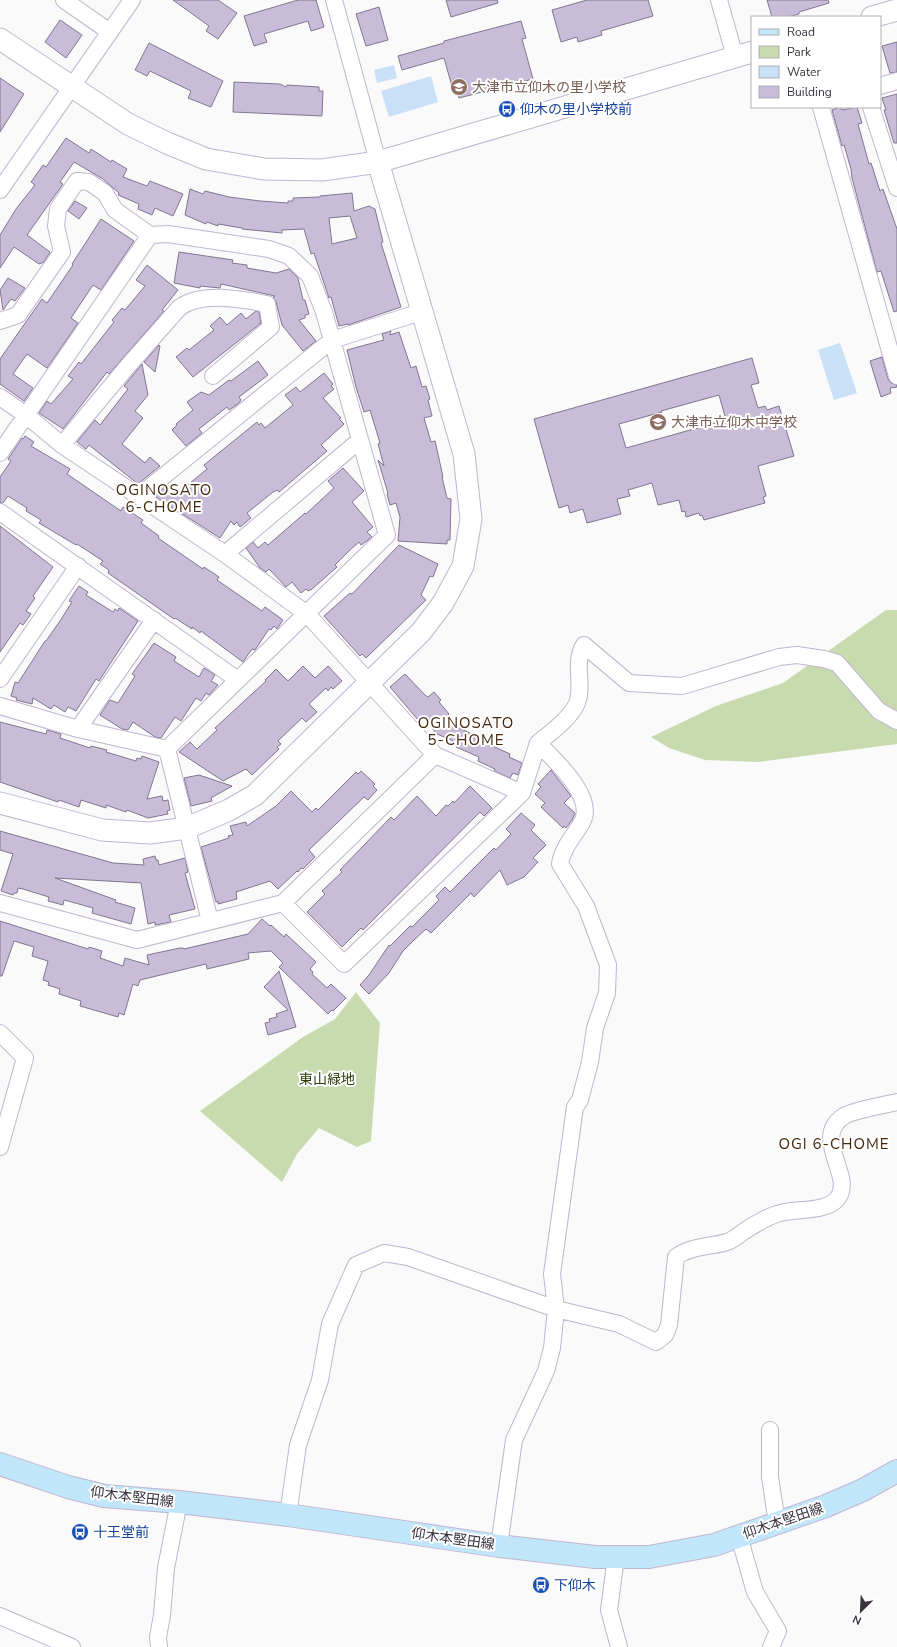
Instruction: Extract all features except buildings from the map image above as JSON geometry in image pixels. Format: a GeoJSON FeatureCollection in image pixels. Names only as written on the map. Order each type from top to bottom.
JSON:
{"type":"FeatureCollection","features":[{"type":"Feature","properties":{"kind":"main road","name":"仰木本堅田線"},"geometry":{"type":"LineString","coordinates":[[0,1464],[68,1487],[104,1496],[179,1502],[288,1515],[499,1546],[595,1557],[649,1557],[714,1545],[826,1506],[863,1490],[897,1471]]}},
{"type":"Feature","properties":{"kind":"street"},"geometry":{"type":"LineString","coordinates":[[64,0],[110,32]]}},
{"type":"Feature","properties":{"kind":"street"},"geometry":{"type":"LineString","coordinates":[[0,190],[132,0]]}},
{"type":"Feature","properties":{"kind":"street"},"geometry":{"type":"LineString","coordinates":[[0,803],[102,830],[150,834],[187,828],[228,810],[256,795],[421,632],[443,604],[463,566],[471,519],[464,454],[378,162],[334,0]]}},
{"type":"Feature","properties":{"kind":"street"},"geometry":{"type":"LineString","coordinates":[[0,39],[128,124],[167,143],[206,159],[264,169],[322,170],[378,162],[744,54],[719,0]]}},
{"type":"Feature","properties":{"kind":"street"},"geometry":{"type":"LineString","coordinates":[[876,16],[897,10]]}},
{"type":"Feature","properties":{"kind":"street"},"geometry":{"type":"LineString","coordinates":[[881,86],[897,81]]}},
{"type":"Feature","properties":{"kind":"street"},"geometry":{"type":"LineString","coordinates":[[821,108],[897,376]]}},
{"type":"Feature","properties":{"kind":"street"},"geometry":{"type":"LineString","coordinates":[[871,108],[894,169],[897,188]]}},
{"type":"Feature","properties":{"kind":"street"},"geometry":{"type":"LineString","coordinates":[[0,321],[18,315],[62,252],[56,226],[58,209],[77,181],[89,182],[105,193],[115,210],[150,234],[168,234],[269,249],[289,256],[310,276],[322,306],[386,535],[168,749]]}},
{"type":"Feature","properties":{"kind":"street"},"geometry":{"type":"LineString","coordinates":[[0,453],[150,234]]}},
{"type":"Feature","properties":{"kind":"street"},"geometry":{"type":"LineString","coordinates":[[62,445],[127,366],[179,308],[185,304],[207,298],[267,304],[271,327],[213,376]]}},
{"type":"Feature","properties":{"kind":"street"},"geometry":{"type":"LineString","coordinates":[[138,496],[332,340],[422,312]]}},
{"type":"Feature","properties":{"kind":"street"},"geometry":{"type":"LineString","coordinates":[[0,397],[26,415],[62,445],[225,554],[307,614],[435,755],[522,793]]}},
{"type":"Feature","properties":{"kind":"street"},"geometry":{"type":"LineString","coordinates":[[225,554],[360,440]]}},
{"type":"Feature","properties":{"kind":"street"},"geometry":{"type":"LineString","coordinates":[[1,516],[78,566],[238,680]]}},
{"type":"Feature","properties":{"kind":"street"},"geometry":{"type":"LineString","coordinates":[[0,679],[78,566]]}},
{"type":"Feature","properties":{"kind":"street"},"geometry":{"type":"LineString","coordinates":[[78,729],[154,620]]}},
{"type":"Feature","properties":{"kind":"street"},"geometry":{"type":"LineString","coordinates":[[283,903],[344,964],[522,793],[538,743],[563,722],[577,704],[580,690],[579,652],[584,645],[629,683],[668,686],[682,686],[779,657],[797,655],[824,659],[837,663],[879,711],[897,721]]}},
{"type":"Feature","properties":{"kind":"street"},"geometry":{"type":"LineString","coordinates":[[0,706],[78,729],[168,749]]}},
{"type":"Feature","properties":{"kind":"street"},"geometry":{"type":"LineString","coordinates":[[499,1546],[514,1440],[546,1371],[552,1348],[556,1309],[552,1274],[575,1107],[580,1100],[590,1062],[595,1028],[607,993],[608,965],[586,906],[560,864],[561,856],[564,850],[583,822],[585,815],[580,791],[538,743]]}},
{"type":"Feature","properties":{"kind":"street"},"geometry":{"type":"LineString","coordinates":[[168,749],[210,920]]}},
{"type":"Feature","properties":{"kind":"street"},"geometry":{"type":"LineString","coordinates":[[0,903],[137,940],[210,920],[283,903],[435,755]]}},
{"type":"Feature","properties":{"kind":"street"},"geometry":{"type":"LineString","coordinates":[[0,1033],[25,1058],[0,1147]]}},
{"type":"Feature","properties":{"kind":"street"},"geometry":{"type":"LineString","coordinates":[[288,1515],[298,1445],[320,1380],[330,1324],[356,1265],[384,1253],[408,1256],[556,1309],[618,1324],[656,1342],[665,1335],[669,1325],[676,1257],[682,1252],[729,1242],[762,1219],[778,1213],[828,1207],[838,1199],[842,1190],[830,1137],[835,1123],[845,1115],[897,1102]]}},
{"type":"Feature","properties":{"kind":"street"},"geometry":{"type":"LineString","coordinates":[[770,1430],[770,1477],[777,1523]]}},
{"type":"Feature","properties":{"kind":"street"},"geometry":{"type":"LineString","coordinates":[[155,1644],[162,1615],[166,1568],[179,1502]]}},
{"type":"Feature","properties":{"kind":"street"},"geometry":{"type":"LineString","coordinates":[[739,1536],[755,1592],[778,1631],[770,1647]]}},
{"type":"Feature","properties":{"kind":"street"},"geometry":{"type":"LineString","coordinates":[[616,1557],[609,1610],[619,1647]]}},
{"type":"Feature","properties":{"kind":"street"},"geometry":{"type":"LineString","coordinates":[[0,1616],[72,1647]]}},
{"type":"Feature","properties":{"kind":"green space"},"geometry":{"type":"Polygon","coordinates":[[[886,610],[897,610],[897,744],[759,762],[705,760],[669,748],[651,737],[716,706],[783,683],[886,610]]]}},
{"type":"Feature","properties":{"kind":"green space","name":"東山緑地"},"geometry":{"type":"Polygon","coordinates":[[[356,992],[380,1023],[371,1141],[357,1147],[319,1128],[297,1154],[282,1182],[200,1111],[303,1037],[335,1019],[356,992]]]}},
{"type":"Feature","properties":{"kind":"water"},"geometry":{"type":"Polygon","coordinates":[[[394,65],[397,78],[377,83],[374,70],[394,65]]]}},
{"type":"Feature","properties":{"kind":"water"},"geometry":{"type":"Polygon","coordinates":[[[431,76],[438,102],[389,117],[381,91],[431,76]]]}},
{"type":"Feature","properties":{"kind":"water"},"geometry":{"type":"Polygon","coordinates":[[[840,343],[857,393],[834,400],[818,350],[840,343]]]}},
{"type":"Feature","properties":{"kind":"place","name":"大津市立仰木の里小学校"},"geometry":{"type":"Point","coordinates":[459,87]}},
{"type":"Feature","properties":{"kind":"place","name":"仰木の里小学校前"},"geometry":{"type":"Point","coordinates":[507,109]}},
{"type":"Feature","properties":{"kind":"place","name":"大津市立仰木中学校"},"geometry":{"type":"Point","coordinates":[658,422]}},
{"type":"Feature","properties":{"kind":"place","name":"十王堂前"},"geometry":{"type":"Point","coordinates":[80,1532]}},
{"type":"Feature","properties":{"kind":"place","name":"下仰木"},"geometry":{"type":"Point","coordinates":[541,1585]}},
{"type":"Feature","properties":{"kind":"district","name":"OGINOSATO 6-CHOME"},"geometry":{"type":"Point","coordinates":[164,498]}},
{"type":"Feature","properties":{"kind":"district","name":"OGINOSATO 5-CHOME"},"geometry":{"type":"Point","coordinates":[466,732]}},
{"type":"Feature","properties":{"kind":"district","name":"OGI 6-CHOME"},"geometry":{"type":"Point","coordinates":[834,1144]}}]}
